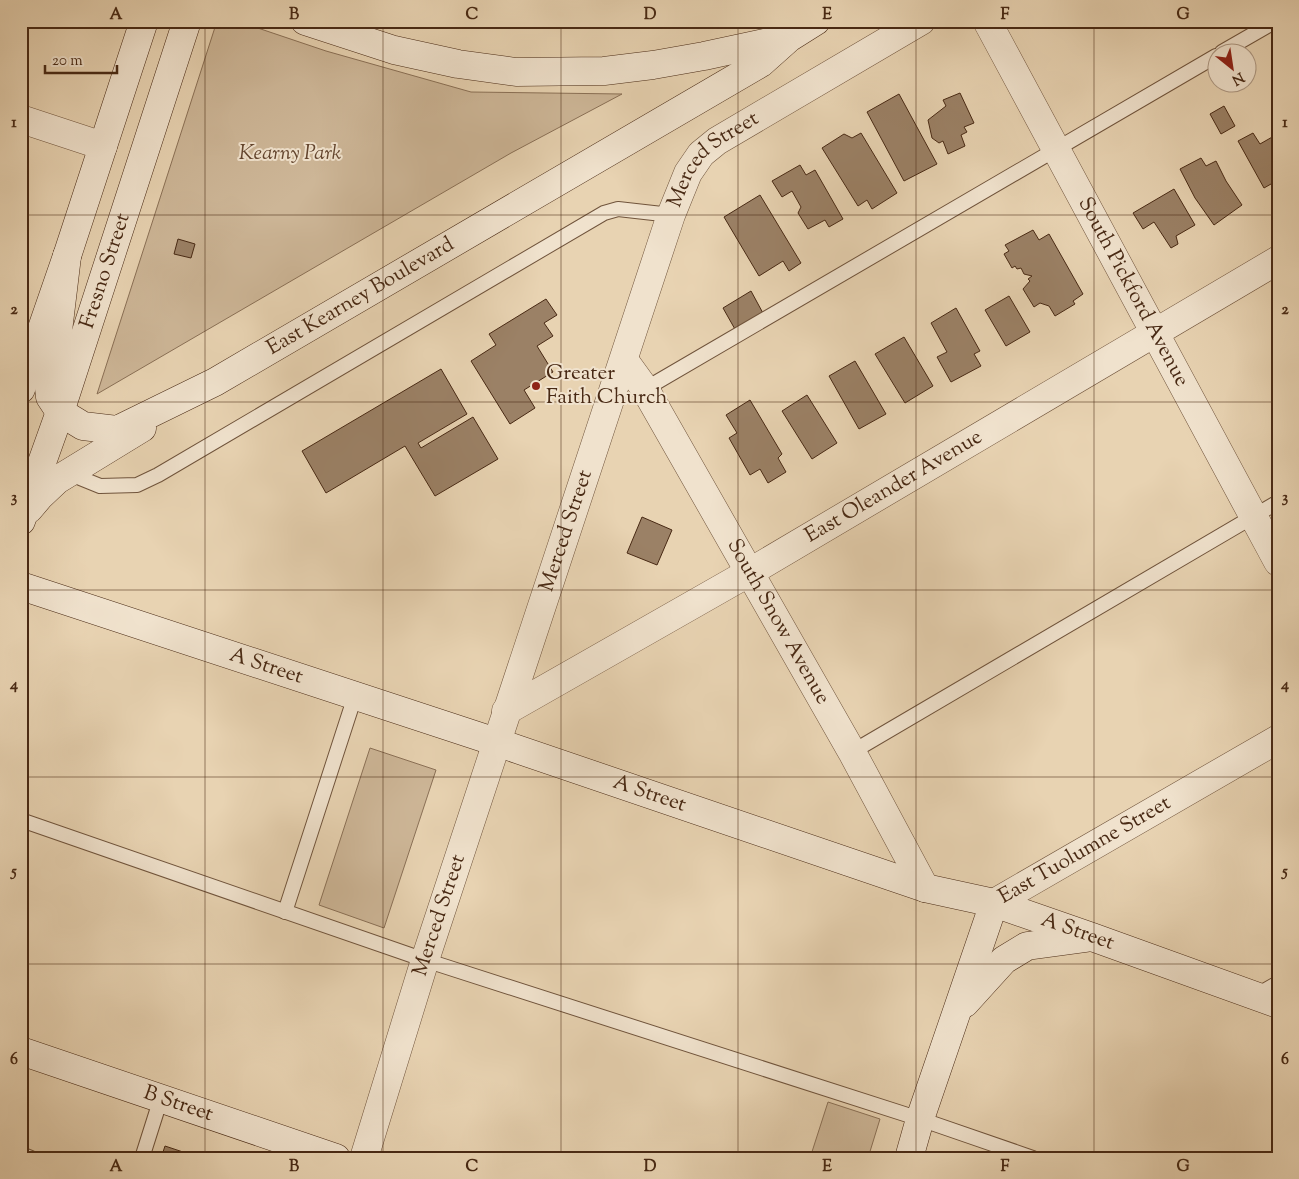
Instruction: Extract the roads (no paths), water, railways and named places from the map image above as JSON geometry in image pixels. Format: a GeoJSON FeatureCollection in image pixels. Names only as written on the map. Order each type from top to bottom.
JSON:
{"type":"FeatureCollection","features":[{"type":"Feature","properties":{"kind":"street","name":"Fresno Street"},"geometry":{"type":"LineString","coordinates":[[21,389],[26,356],[67,256],[144,21]]}},
{"type":"Feature","properties":{"kind":"street","name":"Fresno Street"},"geometry":{"type":"LineString","coordinates":[[22,518],[60,412],[187,21]]}},
{"type":"Feature","properties":{"kind":"street","name":"East Kearney Boulevard"},"geometry":{"type":"LineString","coordinates":[[304,21],[394,50],[458,64],[516,72],[604,71],[653,65],[789,38]]}},
{"type":"Feature","properties":{"kind":"street","name":"East Kearney Boulevard"},"geometry":{"type":"LineString","coordinates":[[60,412],[83,426],[116,430],[215,382],[761,63],[789,38],[816,21]]}},
{"type":"Feature","properties":{"kind":"street","name":"Merced Street"},"geometry":{"type":"LineString","coordinates":[[364,1158],[425,960],[506,711],[672,215],[688,173],[701,154],[717,142],[920,21]]}},
{"type":"Feature","properties":{"kind":"street","name":"South Pickford Avenue"},"geometry":{"type":"LineString","coordinates":[[987,21],[1278,562]]}},
{"type":"Feature","properties":{"kind":"street"},"geometry":{"type":"LineString","coordinates":[[21,119],[102,146]]}},
{"type":"Feature","properties":{"kind":"street"},"geometry":{"type":"LineString","coordinates":[[60,412],[50,397],[48,378],[55,356],[67,256]]}},
{"type":"Feature","properties":{"kind":"street","name":"East Oleander Avenue"},"geometry":{"type":"LineString","coordinates":[[506,711],[750,572],[1278,260]]}},
{"type":"Feature","properties":{"kind":"street","name":"South Snow Avenue"},"geometry":{"type":"LineString","coordinates":[[624,360],[645,389],[750,572],[852,752],[926,888]]}},
{"type":"Feature","properties":{"kind":"street"},"geometry":{"type":"LineString","coordinates":[[22,518],[40,496],[57,480],[107,451],[215,382]]}},
{"type":"Feature","properties":{"kind":"street","name":"A Street"},"geometry":{"type":"LineString","coordinates":[[21,586],[496,742],[926,888],[994,903],[1092,937],[1270,994]]}},
{"type":"Feature","properties":{"kind":"street","name":"East Tuolumne Street"},"geometry":{"type":"LineString","coordinates":[[909,1158],[920,1119],[994,903],[1278,739]]}},
{"type":"Feature","properties":{"kind":"street"},"geometry":{"type":"LineString","coordinates":[[957,1011],[1004,960],[1027,946],[1092,937]]}},
{"type":"Feature","properties":{"kind":"street","name":"B Street"},"geometry":{"type":"LineString","coordinates":[[21,1051],[336,1158]]}},
{"type":"Feature","properties":{"kind":"lane"},"geometry":{"type":"LineString","coordinates":[[1239,42],[1276,21]]}},
{"type":"Feature","properties":{"kind":"lane"},"geometry":{"type":"LineString","coordinates":[[645,389],[1206,62]]}},
{"type":"Feature","properties":{"kind":"lane"},"geometry":{"type":"LineString","coordinates":[[68,473],[100,486],[138,485],[604,213],[618,209],[672,215]]}},
{"type":"Feature","properties":{"kind":"lane"},"geometry":{"type":"LineString","coordinates":[[852,752],[1278,502]]}},
{"type":"Feature","properties":{"kind":"lane"},"geometry":{"type":"LineString","coordinates":[[284,912],[355,696]]}},
{"type":"Feature","properties":{"kind":"lane"},"geometry":{"type":"LineString","coordinates":[[21,820],[425,960],[920,1119],[1033,1158]]}},
{"type":"Feature","properties":{"kind":"lane"},"geometry":{"type":"LineString","coordinates":[[142,1158],[161,1098]]}},
{"type":"Feature","properties":{"kind":"lane"},"geometry":{"type":"LineString","coordinates":[[21,1154],[32,1158]]}},
{"type":"Feature","properties":{"kind":"place","name":"Greater Faith Church"},"geometry":{"type":"Point","coordinates":[536,386]}},
{"type":"Feature","properties":{"kind":"park label","name":"Kearny Park"},"geometry":{"type":"Point","coordinates":[290,154]}}]}
